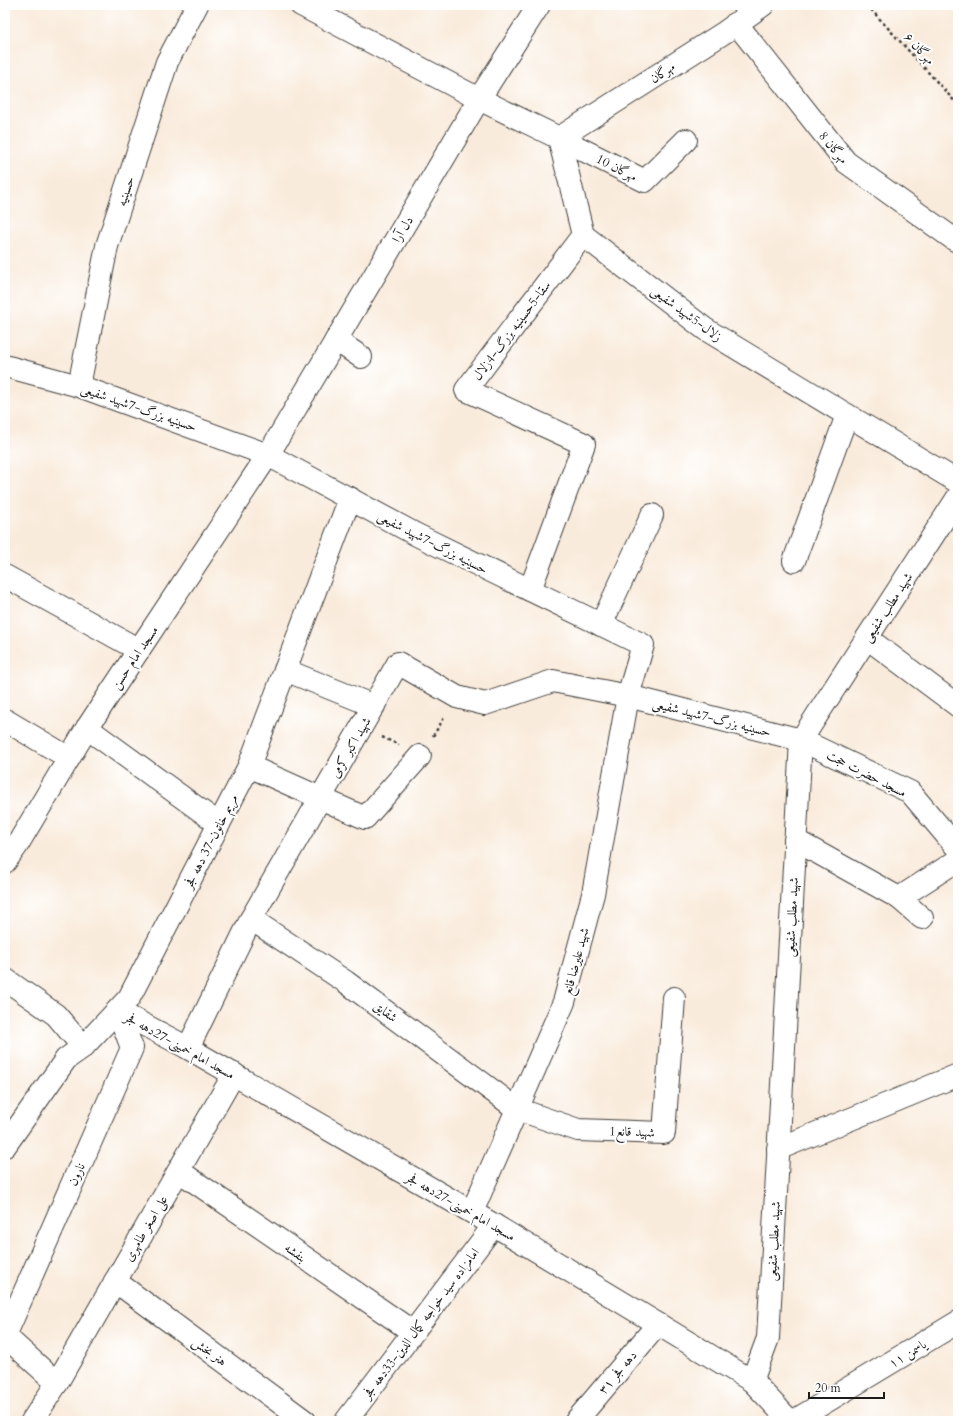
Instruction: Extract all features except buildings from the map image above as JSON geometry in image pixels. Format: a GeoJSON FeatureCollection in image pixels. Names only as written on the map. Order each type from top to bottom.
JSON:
{"type":"FeatureCollection","features":[{"type":"Feature","properties":{"kind":"street","name":"حسینیه"},"geometry":{"type":"LineString","coordinates":[[79,386],[106,246],[167,62],[197,5]]}},
{"type":"Feature","properties":{"kind":"street"},"geometry":{"type":"LineString","coordinates":[[301,5],[479,99],[560,138],[582,235]]}},
{"type":"Feature","properties":{"kind":"street","name":"دل آرا"},"geometry":{"type":"LineString","coordinates":[[268,455],[479,99],[539,5]]}},
{"type":"Feature","properties":{"kind":"street","name":"مهرگان"},"geometry":{"type":"LineString","coordinates":[[560,138],[763,5]]}},
{"type":"Feature","properties":{"kind":"street","name":"مهرگان 8"},"geometry":{"type":"LineString","coordinates":[[736,24],[846,162],[955,240],[958,236]]}},
{"type":"Feature","properties":{"kind":"street","name":"مهرگان 10"},"geometry":{"type":"LineString","coordinates":[[560,138],[645,181],[686,140]]}},
{"type":"Feature","properties":{"kind":"street","name":"زلال-5شهید شفیعی"},"geometry":{"type":"LineString","coordinates":[[582,235],[705,329],[958,482]]}},
{"type":"Feature","properties":{"kind":"street","name":"سقا-5حسینیه بزرگ-4زلال"},"geometry":{"type":"LineString","coordinates":[[530,590],[584,444],[466,390],[582,235]]}},
{"type":"Feature","properties":{"kind":"street"},"geometry":{"type":"LineString","coordinates":[[336,340],[361,357]]}},
{"type":"Feature","properties":{"kind":"street","name":"حسینیه بزرگ-7شهید شفیعی"},"geometry":{"type":"LineString","coordinates":[[5,366],[79,386],[268,455],[417,535],[642,645],[628,696],[801,740]]}},
{"type":"Feature","properties":{"kind":"street"},"geometry":{"type":"LineString","coordinates":[[794,561],[847,415]]}},
{"type":"Feature","properties":{"kind":"street","name":"مسجد امام حسن"},"geometry":{"type":"LineString","coordinates":[[5,862],[16,847],[87,728],[268,455]]}},
{"type":"Feature","properties":{"kind":"street","name":"شهید مطلب شفیعی"},"geometry":{"type":"LineString","coordinates":[[752,1381],[768,1338],[801,740],[958,497]]}},
{"type":"Feature","properties":{"kind":"street","name":"مریم خاتون-37 دهه فجر"},"geometry":{"type":"LineString","coordinates":[[5,1146],[66,1058],[83,1047],[129,998],[249,766],[350,498]]}},
{"type":"Feature","properties":{"kind":"street"},"geometry":{"type":"LineString","coordinates":[[601,625],[652,515]]}},
{"type":"Feature","properties":{"kind":"street"},"geometry":{"type":"LineString","coordinates":[[5,576],[138,650]]}},
{"type":"Feature","properties":{"kind":"street"},"geometry":{"type":"LineString","coordinates":[[867,638],[958,706]]}},
{"type":"Feature","properties":{"kind":"street","name":"شهید اکبر کرمی"},"geometry":{"type":"LineString","coordinates":[[188,1048],[251,919],[398,663],[458,697],[486,704],[553,680],[628,696]]}},
{"type":"Feature","properties":{"kind":"street"},"geometry":{"type":"LineString","coordinates":[[285,670],[374,706]]}},
{"type":"Feature","properties":{"kind":"street","name":"شهید علیرضا قانع"},"geometry":{"type":"LineString","coordinates":[[472,1212],[564,1002],[593,894],[628,696]]}},
{"type":"Feature","properties":{"kind":"street"},"geometry":{"type":"LineString","coordinates":[[5,720],[69,758]]}},
{"type":"Feature","properties":{"kind":"street"},"geometry":{"type":"LineString","coordinates":[[87,728],[219,824]]}},
{"type":"Feature","properties":{"kind":"street","name":"مسجد حضرت حجت"},"geometry":{"type":"LineString","coordinates":[[801,740],[910,792],[958,849]]}},
{"type":"Feature","properties":{"kind":"street"},"geometry":{"type":"LineString","coordinates":[[249,766],[366,818],[420,756]]}},
{"type":"Feature","properties":{"kind":"street"},"geometry":{"type":"LineString","coordinates":[[795,840],[899,898],[922,918]]}},
{"type":"Feature","properties":{"kind":"street"},"geometry":{"type":"LineString","coordinates":[[899,898],[958,860]]}},
{"type":"Feature","properties":{"kind":"street","name":"شقایق"},"geometry":{"type":"LineString","coordinates":[[251,919],[346,982],[517,1109]]}},
{"type":"Feature","properties":{"kind":"street"},"geometry":{"type":"LineString","coordinates":[[5,980],[56,1015],[83,1047]]}},
{"type":"Feature","properties":{"kind":"street","name":"1شهید قانع"},"geometry":{"type":"LineString","coordinates":[[517,1109],[578,1130],[664,1132],[674,998]]}},
{"type":"Feature","properties":{"kind":"street","name":"مسجد امام خمینی-27دهه فجر"},"geometry":{"type":"LineString","coordinates":[[118,1011],[234,1074],[494,1224],[752,1381],[790,1421]]}},
{"type":"Feature","properties":{"kind":"street","name":"نارون"},"geometry":{"type":"LineString","coordinates":[[5,1336],[132,1048],[118,1011]]}},
{"type":"Feature","properties":{"kind":"street","name":"علی اصغر طامهری"},"geometry":{"type":"LineString","coordinates":[[32,1421],[57,1382],[234,1074]]}},
{"type":"Feature","properties":{"kind":"street"},"geometry":{"type":"LineString","coordinates":[[778,1149],[958,1075]]}},
{"type":"Feature","properties":{"kind":"street","name":"بنفشه"},"geometry":{"type":"LineString","coordinates":[[179,1171],[413,1332]]}},
{"type":"Feature","properties":{"kind":"street","name":"امامزاده سید خواجه کمال الدین-33دهه فجر"},"geometry":{"type":"LineString","coordinates":[[346,1421],[494,1224]]}},
{"type":"Feature","properties":{"kind":"street","name":"هنر بخش"},"geometry":{"type":"LineString","coordinates":[[115,1281],[305,1421]]}},
{"type":"Feature","properties":{"kind":"street","name":"یاسمن ۱۱"},"geometry":{"type":"LineString","coordinates":[[794,1421],[958,1322]]}},
{"type":"Feature","properties":{"kind":"street","name":"دهه فجر ۳۱"},"geometry":{"type":"LineString","coordinates":[[576,1421],[658,1324]]}},
{"type":"Feature","properties":{"kind":"street"},"geometry":{"type":"LineString","coordinates":[[5,1336],[57,1382]]}},
{"type":"Feature","properties":{"kind":"path","name":"مهرگان ۶"},"geometry":{"type":"LineString","coordinates":[[867,5],[958,105]]}},
{"type":"Feature","properties":{"kind":"path"},"geometry":{"type":"LineString","coordinates":[[362,728],[420,756],[458,697]]}}]}
